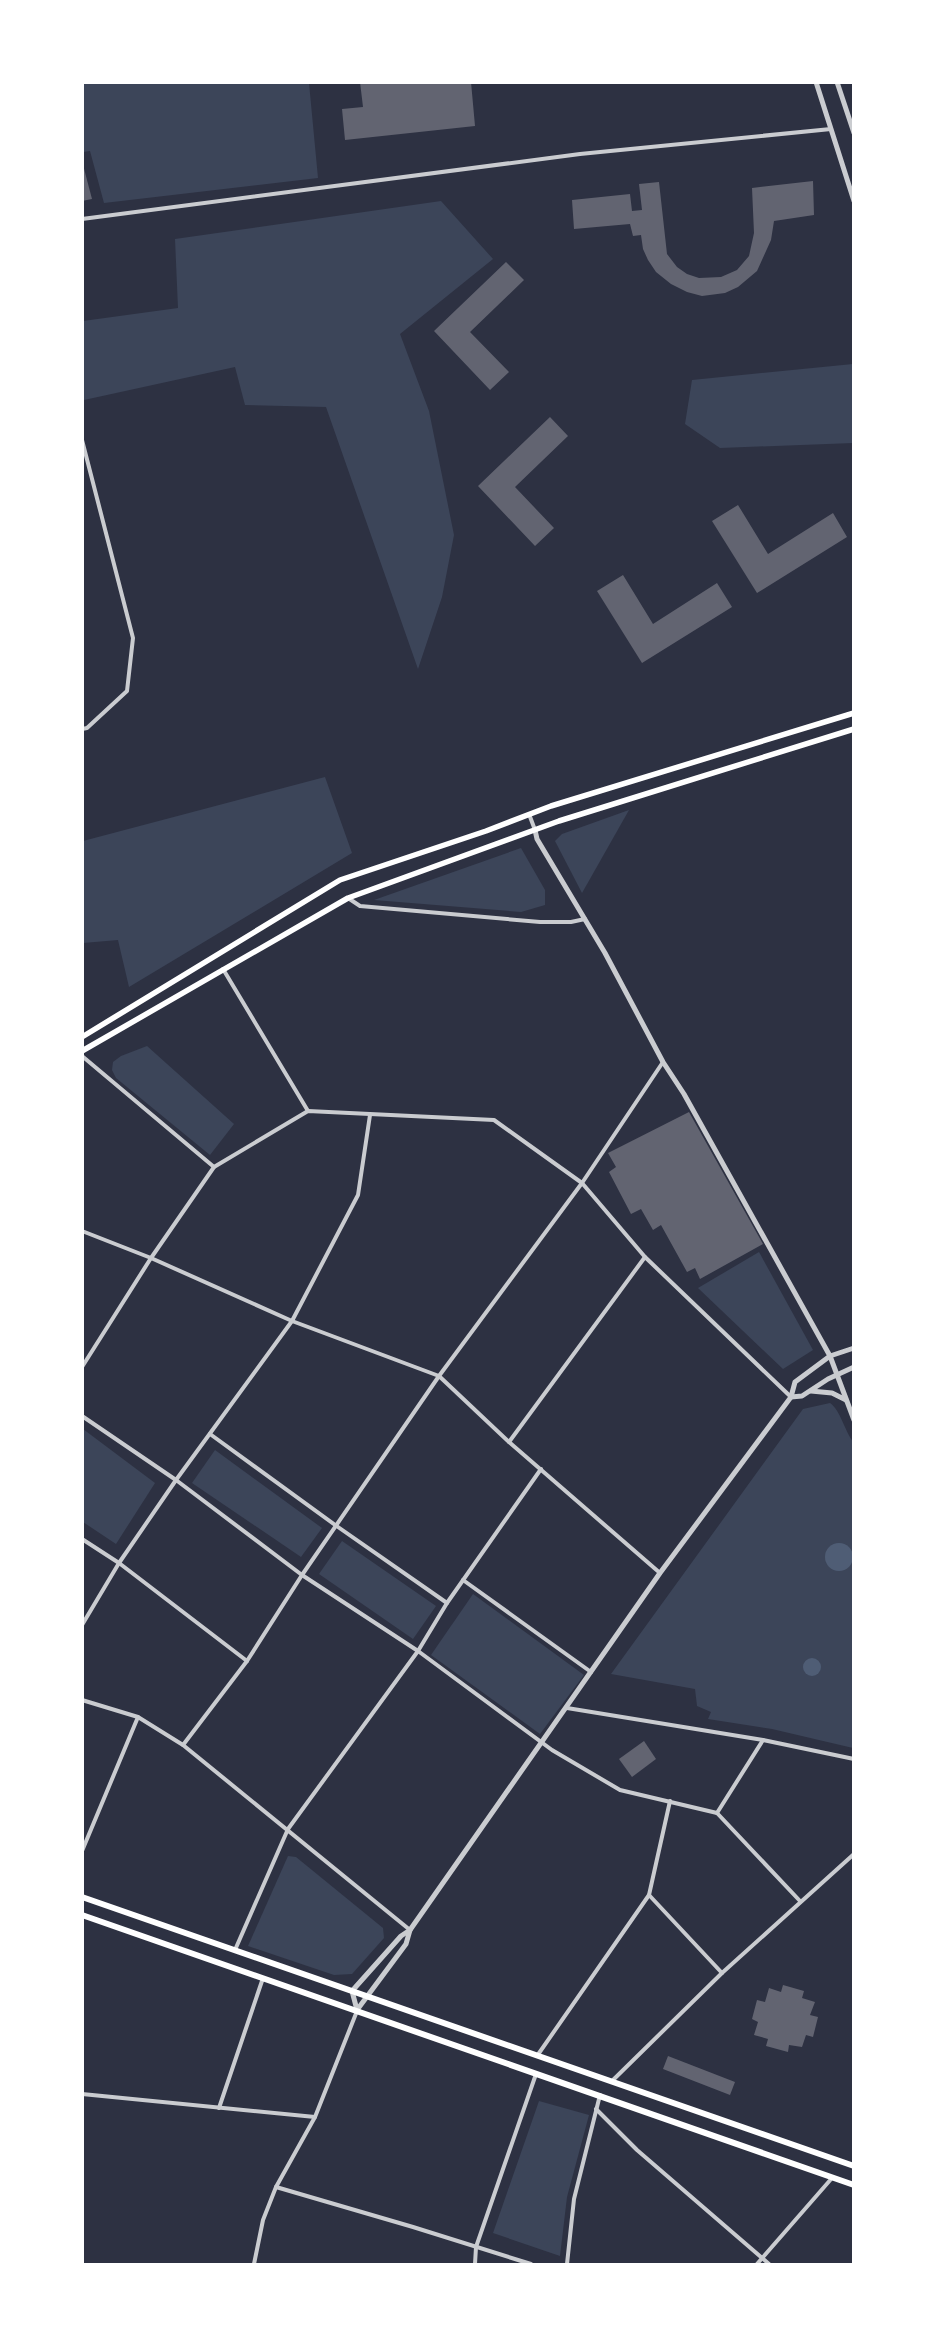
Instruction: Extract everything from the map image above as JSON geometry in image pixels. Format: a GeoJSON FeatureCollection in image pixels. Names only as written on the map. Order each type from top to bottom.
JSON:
{"type":"FeatureCollection","features":[{"type":"Feature","properties":{"kind":"main road"},"geometry":{"type":"LineString","coordinates":[[82,1037],[340,880],[486,831],[529,814],[854,713]]}},
{"type":"Feature","properties":{"kind":"main road"},"geometry":{"type":"LineString","coordinates":[[82,1051],[348,898],[535,830],[854,729]]}},
{"type":"Feature","properties":{"kind":"main road"},"geometry":{"type":"LineString","coordinates":[[82,1897],[854,2166]]}},
{"type":"Feature","properties":{"kind":"main road"},"geometry":{"type":"LineString","coordinates":[[82,1915],[854,2185]]}},
{"type":"Feature","properties":{"kind":"street"},"geometry":{"type":"LineString","coordinates":[[816,82],[854,200]]}},
{"type":"Feature","properties":{"kind":"street"},"geometry":{"type":"LineString","coordinates":[[837,82],[854,133]]}},
{"type":"Feature","properties":{"kind":"street"},"geometry":{"type":"LineString","coordinates":[[82,220],[580,154],[831,129]]}},
{"type":"Feature","properties":{"kind":"street"},"geometry":{"type":"LineString","coordinates":[[82,440],[133,638],[127,691],[87,728],[82,729]]}},
{"type":"Feature","properties":{"kind":"street"},"geometry":{"type":"LineString","coordinates":[[529,814],[537,839],[585,920],[663,1062],[688,1101],[830,1356],[854,1420]]}},
{"type":"Feature","properties":{"kind":"street"},"geometry":{"type":"LineString","coordinates":[[348,898],[360,906],[540,922],[585,920]]}},
{"type":"Feature","properties":{"kind":"street"},"geometry":{"type":"LineString","coordinates":[[223,969],[308,1111]]}},
{"type":"Feature","properties":{"kind":"street"},"geometry":{"type":"LineString","coordinates":[[82,1056],[214,1167]]}},
{"type":"Feature","properties":{"kind":"street"},"geometry":{"type":"LineString","coordinates":[[183,1744],[247,1661],[302,1575],[338,1527],[439,1376],[582,1183],[663,1062]]}},
{"type":"Feature","properties":{"kind":"street"},"geometry":{"type":"LineString","coordinates":[[82,1367],[150,1258],[214,1167],[308,1111],[494,1120],[582,1183],[646,1257],[791,1397],[802,1396],[854,1367]]}},
{"type":"Feature","properties":{"kind":"street"},"geometry":{"type":"LineString","coordinates":[[82,1625],[119,1563],[176,1480],[292,1321],[358,1194],[370,1115]]}},
{"type":"Feature","properties":{"kind":"street"},"geometry":{"type":"LineString","coordinates":[[82,1231],[150,1258],[292,1321],[439,1376],[508,1442],[660,1573]]}},
{"type":"Feature","properties":{"kind":"street"},"geometry":{"type":"LineString","coordinates":[[508,1442],[646,1257]]}},
{"type":"Feature","properties":{"kind":"street"},"geometry":{"type":"LineString","coordinates":[[254,2264],[263,2220],[276,2187],[315,2117],[357,2010],[406,1944],[410,1930],[660,1573],[791,1397],[795,1382],[830,1356],[854,1348]]}},
{"type":"Feature","properties":{"kind":"street"},"geometry":{"type":"LineString","coordinates":[[810,1391],[832,1393],[846,1400]]}},
{"type":"Feature","properties":{"kind":"street"},"geometry":{"type":"LineString","coordinates":[[82,1416],[176,1480],[302,1575],[418,1651],[541,1742],[620,1790],[717,1813],[800,1901]]}},
{"type":"Feature","properties":{"kind":"street"},"geometry":{"type":"LineString","coordinates":[[210,1434],[447,1603]]}},
{"type":"Feature","properties":{"kind":"street"},"geometry":{"type":"LineString","coordinates":[[235,1950],[288,1829],[418,1651],[447,1603],[541,1469]]}},
{"type":"Feature","properties":{"kind":"street"},"geometry":{"type":"LineString","coordinates":[[82,1539],[119,1563],[247,1661]]}},
{"type":"Feature","properties":{"kind":"street"},"geometry":{"type":"LineString","coordinates":[[463,1580],[591,1672]]}},
{"type":"Feature","properties":{"kind":"street"},"geometry":{"type":"LineString","coordinates":[[82,1700],[138,1717],[183,1744],[410,1930]]}},
{"type":"Feature","properties":{"kind":"street"},"geometry":{"type":"LineString","coordinates":[[567,1708],[763,1740],[854,1759]]}},
{"type":"Feature","properties":{"kind":"street"},"geometry":{"type":"LineString","coordinates":[[82,1851],[138,1717]]}},
{"type":"Feature","properties":{"kind":"street"},"geometry":{"type":"LineString","coordinates":[[717,1813],[763,1740]]}},
{"type":"Feature","properties":{"kind":"street"},"geometry":{"type":"LineString","coordinates":[[536,2056],[649,1895],[670,1801]]}},
{"type":"Feature","properties":{"kind":"street"},"geometry":{"type":"LineString","coordinates":[[612,2081],[722,1973],[854,1854]]}},
{"type":"Feature","properties":{"kind":"street"},"geometry":{"type":"LineString","coordinates":[[649,1895],[722,1973]]}},
{"type":"Feature","properties":{"kind":"street"},"geometry":{"type":"LineString","coordinates":[[357,2010],[352,1991],[401,1936],[410,1930]]}},
{"type":"Feature","properties":{"kind":"street"},"geometry":{"type":"LineString","coordinates":[[219,2108],[264,1978]]}},
{"type":"Feature","properties":{"kind":"street"},"geometry":{"type":"LineString","coordinates":[[475,2264],[476,2247],[536,2074]]}},
{"type":"Feature","properties":{"kind":"street"},"geometry":{"type":"LineString","coordinates":[[82,2094],[315,2117]]}},
{"type":"Feature","properties":{"kind":"street"},"geometry":{"type":"LineString","coordinates":[[567,2264],[574,2199],[600,2095]]}},
{"type":"Feature","properties":{"kind":"street"},"geometry":{"type":"LineString","coordinates":[[596,2109],[644,2156],[769,2264]]}},
{"type":"Feature","properties":{"kind":"street"},"geometry":{"type":"LineString","coordinates":[[757,2264],[764,2259],[832,2178]]}},
{"type":"Feature","properties":{"kind":"street"},"geometry":{"type":"LineString","coordinates":[[276,2187],[531,2264]]}},
{"type":"Feature","properties":{"kind":"shaded area"},"geometry":{"type":"Polygon","coordinates":[[[82,83],[309,83],[318,178],[104,203],[90,151],[83,152],[82,83]]]}},
{"type":"Feature","properties":{"kind":"shaded area"},"geometry":{"type":"Polygon","coordinates":[[[441,201],[493,259],[400,334],[429,411],[454,535],[442,597],[418,669],[326,407],[245,405],[235,367],[84,400],[83,321],[178,308],[175,239],[441,201]]]}},
{"type":"Feature","properties":{"kind":"shaded area"},"geometry":{"type":"Polygon","coordinates":[[[853,364],[853,443],[720,448],[685,424],[692,380],[853,364]]]}},
{"type":"Feature","properties":{"kind":"shaded area"},"geometry":{"type":"Polygon","coordinates":[[[325,777],[352,853],[129,987],[118,940],[83,943],[83,841],[325,777]]]}},
{"type":"Feature","properties":{"kind":"shaded area"},"geometry":{"type":"Polygon","coordinates":[[[629,810],[582,893],[555,841],[562,834],[629,810]]]}},
{"type":"Feature","properties":{"kind":"shaded area"},"geometry":{"type":"Polygon","coordinates":[[[521,848],[545,890],[545,905],[521,912],[374,900],[521,848]]]}},
{"type":"Feature","properties":{"kind":"shaded area"},"geometry":{"type":"Polygon","coordinates":[[[147,1046],[234,1124],[210,1155],[116,1078],[112,1070],[113,1062],[121,1056],[147,1046]]]}},
{"type":"Feature","properties":{"kind":"shaded area"},"geometry":{"type":"Polygon","coordinates":[[[759,1252],[813,1350],[783,1369],[698,1288],[759,1252]]]}},
{"type":"Feature","properties":{"kind":"shaded area"},"geometry":{"type":"Polygon","coordinates":[[[830,1403],[837,1411],[854,1443],[853,1748],[772,1729],[708,1719],[711,1712],[697,1706],[695,1689],[611,1674],[803,1409],[830,1403]]]}},
{"type":"Feature","properties":{"kind":"shaded area"},"geometry":{"type":"Polygon","coordinates":[[[83,1429],[155,1483],[116,1544],[83,1522],[83,1429]]]}},
{"type":"Feature","properties":{"kind":"shaded area"},"geometry":{"type":"Polygon","coordinates":[[[215,1450],[322,1528],[301,1557],[192,1483],[215,1450]]]}},
{"type":"Feature","properties":{"kind":"shaded area"},"geometry":{"type":"Polygon","coordinates":[[[342,1541],[436,1606],[413,1639],[319,1574],[342,1541]]]}},
{"type":"Feature","properties":{"kind":"shaded area"},"geometry":{"type":"Polygon","coordinates":[[[839,1543],[849,1547],[853,1557],[849,1567],[839,1571],[829,1567],[825,1557],[829,1547],[839,1543]]]}},
{"type":"Feature","properties":{"kind":"shaded area"},"geometry":{"type":"Polygon","coordinates":[[[473,1594],[584,1675],[540,1734],[431,1655],[473,1594]]]}},
{"type":"Feature","properties":{"kind":"shaded area"},"geometry":{"type":"Polygon","coordinates":[[[808,1658],[816,1658],[821,1663],[819,1674],[808,1676],[803,1671],[803,1663],[808,1658]]]}},
{"type":"Feature","properties":{"kind":"shaded area"},"geometry":{"type":"Polygon","coordinates":[[[288,1856],[296,1857],[383,1928],[384,1938],[352,1974],[334,1975],[248,1946],[288,1856]]]}},
{"type":"Feature","properties":{"kind":"shaded area"},"geometry":{"type":"Polygon","coordinates":[[[539,2101],[589,2115],[567,2197],[560,2256],[493,2233],[539,2101]]]}},
{"type":"Feature","properties":{"kind":"building"},"geometry":{"type":"Polygon","coordinates":[[[360,82],[471,82],[475,126],[345,140],[342,109],[363,107],[360,82]]]}},
{"type":"Feature","properties":{"kind":"building"},"geometry":{"type":"Polygon","coordinates":[[[82,161],[92,199],[82,201],[82,161]]]}},
{"type":"Feature","properties":{"kind":"building"},"geometry":{"type":"Polygon","coordinates":[[[813,181],[814,215],[774,221],[771,240],[757,271],[738,287],[725,293],[702,296],[687,292],[671,284],[656,272],[643,249],[641,235],[633,236],[630,224],[574,229],[572,200],[630,194],[632,211],[642,210],[639,184],[659,182],[667,254],[677,267],[687,274],[699,278],[721,277],[737,270],[749,256],[754,233],[752,188],[813,181]]]}},
{"type":"Feature","properties":{"kind":"building"},"geometry":{"type":"Polygon","coordinates":[[[506,262],[524,280],[470,332],[509,372],[490,390],[434,331],[506,262]]]}},
{"type":"Feature","properties":{"kind":"building"},"geometry":{"type":"Polygon","coordinates":[[[550,417],[568,436],[515,487],[554,528],[535,546],[478,486],[550,417]]]}},
{"type":"Feature","properties":{"kind":"building"},"geometry":{"type":"Polygon","coordinates":[[[738,505],[768,554],[833,513],[847,537],[757,593],[712,521],[738,505]]]}},
{"type":"Feature","properties":{"kind":"building"},"geometry":{"type":"Polygon","coordinates":[[[623,575],[653,624],[717,583],[732,607],[642,663],[597,591],[623,575]]]}},
{"type":"Feature","properties":{"kind":"building"},"geometry":{"type":"Polygon","coordinates":[[[689,1112],[763,1244],[700,1279],[695,1268],[687,1272],[661,1225],[653,1230],[641,1209],[631,1214],[609,1172],[616,1167],[608,1153],[689,1112]]]}},
{"type":"Feature","properties":{"kind":"building"},"geometry":{"type":"Polygon","coordinates":[[[644,1741],[656,1759],[632,1777],[619,1759],[644,1741]]]}},
{"type":"Feature","properties":{"kind":"building"},"geometry":{"type":"Polygon","coordinates":[[[783,1985],[804,1991],[802,1998],[815,2002],[810,2015],[818,2017],[813,2037],[806,2035],[802,2047],[789,2045],[788,2052],[766,2046],[768,2039],[754,2035],[758,2022],[752,2019],[757,2000],[765,2002],[769,1988],[781,1992],[783,1985]]]}},
{"type":"Feature","properties":{"kind":"building"},"geometry":{"type":"Polygon","coordinates":[[[668,2056],[735,2082],[730,2095],[663,2069],[668,2056]]]}}]}
